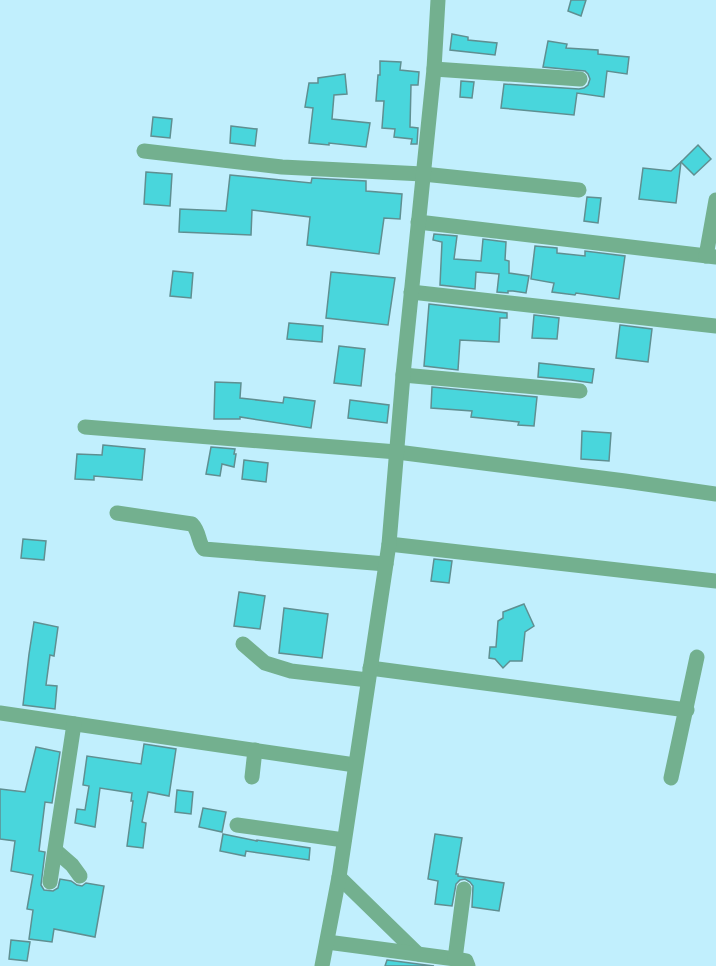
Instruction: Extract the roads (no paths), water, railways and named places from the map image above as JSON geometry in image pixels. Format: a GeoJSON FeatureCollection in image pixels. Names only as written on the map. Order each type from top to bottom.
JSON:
{"type":"FeatureCollection","features":[{"type":"Feature","properties":{"kind":"street"},"geometry":{"type":"LineString","coordinates":[[322,966],[339,877],[389,544],[403,375],[434,69],[438,0]]}},
{"type":"Feature","properties":{"kind":"street"},"geometry":{"type":"LineString","coordinates":[[434,69],[580,79]]}},
{"type":"Feature","properties":{"kind":"street"},"geometry":{"type":"LineString","coordinates":[[144,151],[282,167],[423,174],[579,190]]}},
{"type":"Feature","properties":{"kind":"street"},"geometry":{"type":"LineString","coordinates":[[418,222],[711,256],[716,200]]}},
{"type":"Feature","properties":{"kind":"street"},"geometry":{"type":"LineString","coordinates":[[411,292],[716,326]]}},
{"type":"Feature","properties":{"kind":"street"},"geometry":{"type":"LineString","coordinates":[[403,375],[580,391]]}},
{"type":"Feature","properties":{"kind":"street"},"geometry":{"type":"LineString","coordinates":[[85,427],[397,452],[716,494]]}},
{"type":"Feature","properties":{"kind":"street"},"geometry":{"type":"LineString","coordinates":[[117,513],[192,524],[196,529],[201,547],[204,549],[386,564]]}},
{"type":"Feature","properties":{"kind":"street"},"geometry":{"type":"LineString","coordinates":[[389,544],[716,581]]}},
{"type":"Feature","properties":{"kind":"street"},"geometry":{"type":"LineString","coordinates":[[243,644],[265,663],[291,671],[369,674],[687,710]]}},
{"type":"Feature","properties":{"kind":"street"},"geometry":{"type":"LineString","coordinates":[[671,778],[697,657]]}},
{"type":"Feature","properties":{"kind":"street"},"geometry":{"type":"LineString","coordinates":[[0,713],[355,765]]}},
{"type":"Feature","properties":{"kind":"street"},"geometry":{"type":"LineString","coordinates":[[50,882],[74,724]]}},
{"type":"Feature","properties":{"kind":"street"},"geometry":{"type":"LineString","coordinates":[[252,777],[255,750]]}},
{"type":"Feature","properties":{"kind":"street"},"geometry":{"type":"LineString","coordinates":[[237,825],[344,840]]}},
{"type":"Feature","properties":{"kind":"street"},"geometry":{"type":"LineString","coordinates":[[56,851],[80,876]]}},
{"type":"Feature","properties":{"kind":"street"},"geometry":{"type":"LineString","coordinates":[[339,877],[418,954]]}},
{"type":"Feature","properties":{"kind":"street"},"geometry":{"type":"LineString","coordinates":[[327,942],[418,954],[462,963],[464,889]]}}]}
